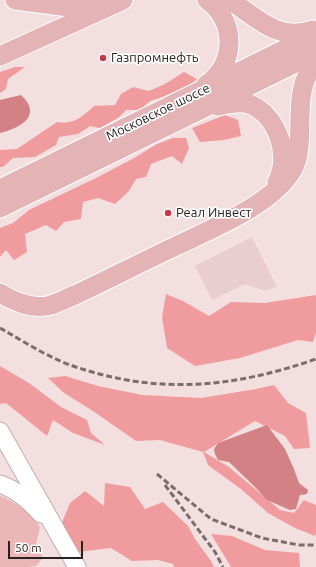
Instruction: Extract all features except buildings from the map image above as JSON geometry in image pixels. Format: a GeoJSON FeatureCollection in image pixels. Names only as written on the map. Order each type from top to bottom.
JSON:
{"type":"FeatureCollection","features":[{"type":"Feature","properties":{"kind":"main road"},"geometry":{"type":"LineString","coordinates":[[15,0],[77,8],[115,4]]}},
{"type":"Feature","properties":{"kind":"main road"},"geometry":{"type":"LineString","coordinates":[[186,108],[214,80],[226,61],[230,45],[227,28],[219,13],[207,0]]}},
{"type":"Feature","properties":{"kind":"main road"},"geometry":{"type":"LineString","coordinates":[[230,0],[273,29],[289,34],[304,33],[316,29]]}},
{"type":"Feature","properties":{"kind":"main road"},"geometry":{"type":"LineString","coordinates":[[0,56],[115,4]]}},
{"type":"Feature","properties":{"kind":"main road","name":"Московское шоссе"},"geometry":{"type":"LineString","coordinates":[[0,208],[186,108],[316,34]]}},
{"type":"Feature","properties":{"kind":"main road","name":"Московское шоссе"},"geometry":{"type":"LineString","coordinates":[[0,189],[316,53]]}},
{"type":"Feature","properties":{"kind":"main road"},"geometry":{"type":"LineString","coordinates":[[0,293],[9,299],[34,306],[50,305],[75,295],[247,211],[271,194],[287,179],[294,167],[298,152],[302,92],[308,75],[316,65]]}},
{"type":"Feature","properties":{"kind":"main road"},"geometry":{"type":"LineString","coordinates":[[186,108],[236,103],[248,104],[262,112],[270,120],[278,133],[282,147],[283,162],[280,176],[271,194]]}},
{"type":"Feature","properties":{"kind":"main road"},"geometry":{"type":"LineString","coordinates":[[0,431],[77,567]]}},
{"type":"Feature","properties":{"kind":"main road"},"geometry":{"type":"LineString","coordinates":[[0,484],[16,492],[30,502],[54,527]]}},
{"type":"Feature","properties":{"kind":"shaded area"},"geometry":{"type":"Polygon","coordinates":[[[15,67],[25,67],[8,79],[6,89],[0,93],[0,72],[15,67]]]}},
{"type":"Feature","properties":{"kind":"shaded area"},"geometry":{"type":"Polygon","coordinates":[[[184,72],[197,79],[191,85],[150,101],[140,110],[126,110],[118,118],[100,128],[90,126],[78,134],[59,137],[56,145],[35,157],[13,158],[3,167],[0,167],[0,150],[17,149],[57,122],[63,123],[73,121],[82,117],[94,106],[115,105],[121,94],[133,87],[149,91],[165,84],[184,72]]]}},
{"type":"Feature","properties":{"kind":"shaded area"},"geometry":{"type":"Polygon","coordinates":[[[21,95],[27,102],[30,109],[30,114],[27,120],[15,128],[0,133],[0,100],[21,95]]]}},
{"type":"Feature","properties":{"kind":"shaded area"},"geometry":{"type":"Polygon","coordinates":[[[225,115],[238,120],[241,136],[224,140],[200,142],[192,128],[225,115]]]}},
{"type":"Feature","properties":{"kind":"shaded area"},"geometry":{"type":"Polygon","coordinates":[[[173,138],[186,138],[189,148],[182,164],[172,156],[151,164],[146,177],[136,179],[129,191],[115,204],[98,198],[83,202],[81,219],[64,222],[56,231],[46,225],[25,234],[27,252],[14,260],[6,250],[0,257],[0,228],[13,223],[29,210],[98,177],[157,144],[173,138]]]}},
{"type":"Feature","properties":{"kind":"shaded area"},"geometry":{"type":"Polygon","coordinates":[[[252,237],[277,287],[265,291],[245,284],[212,300],[195,266],[252,237]]]}},
{"type":"Feature","properties":{"kind":"shaded area"},"geometry":{"type":"Polygon","coordinates":[[[166,294],[183,301],[209,316],[231,302],[265,303],[316,295],[316,333],[313,342],[298,340],[240,358],[195,366],[167,348],[162,317],[166,294]]]}},
{"type":"Feature","properties":{"kind":"shaded area"},"geometry":{"type":"Polygon","coordinates":[[[0,366],[29,383],[61,407],[87,420],[91,433],[105,445],[73,433],[53,420],[47,436],[6,403],[0,404],[0,366]]]}},
{"type":"Feature","properties":{"kind":"shaded area"},"geometry":{"type":"Polygon","coordinates":[[[65,376],[98,386],[142,395],[201,398],[274,385],[288,403],[306,413],[310,448],[294,449],[285,436],[255,421],[204,452],[229,467],[280,510],[294,513],[304,500],[316,505],[315,536],[295,528],[268,513],[241,489],[208,465],[203,452],[160,440],[136,441],[64,393],[48,378],[65,376]]]}},
{"type":"Feature","properties":{"kind":"shaded area"},"geometry":{"type":"Polygon","coordinates":[[[267,425],[285,449],[299,483],[308,490],[307,494],[300,495],[296,509],[290,510],[267,500],[229,462],[218,460],[215,454],[214,449],[218,443],[267,425]]]}},
{"type":"Feature","properties":{"kind":"shaded area"},"geometry":{"type":"Polygon","coordinates":[[[105,483],[130,487],[145,509],[163,502],[188,526],[214,567],[174,567],[173,564],[158,560],[132,561],[111,548],[78,552],[61,525],[70,503],[85,491],[104,506],[105,483]]]}},
{"type":"Feature","properties":{"kind":"shaded area"},"geometry":{"type":"Polygon","coordinates":[[[0,496],[22,508],[40,527],[36,544],[43,558],[36,566],[0,567],[0,496]]]}},
{"type":"Feature","properties":{"kind":"shaded area"},"geometry":{"type":"Polygon","coordinates":[[[211,534],[232,536],[265,550],[299,553],[300,567],[231,567],[211,534]]]}},
{"type":"Feature","properties":{"kind":"railway"},"geometry":{"type":"LineString","coordinates":[[0,328],[54,358],[73,366],[104,375],[135,381],[165,384],[225,382],[285,369],[316,359]]}},
{"type":"Feature","properties":{"kind":"railway"},"geometry":{"type":"LineString","coordinates":[[157,474],[211,519],[262,538],[299,545],[316,545]]}},
{"type":"Feature","properties":{"kind":"railway"},"geometry":{"type":"LineString","coordinates":[[165,485],[215,552],[223,567]]}},
{"type":"Feature","properties":{"kind":"place","name":"Газпромнефть"},"geometry":{"type":"Point","coordinates":[103,58]}},
{"type":"Feature","properties":{"kind":"place","name":"Реал Инвест"},"geometry":{"type":"Point","coordinates":[168,213]}}]}
